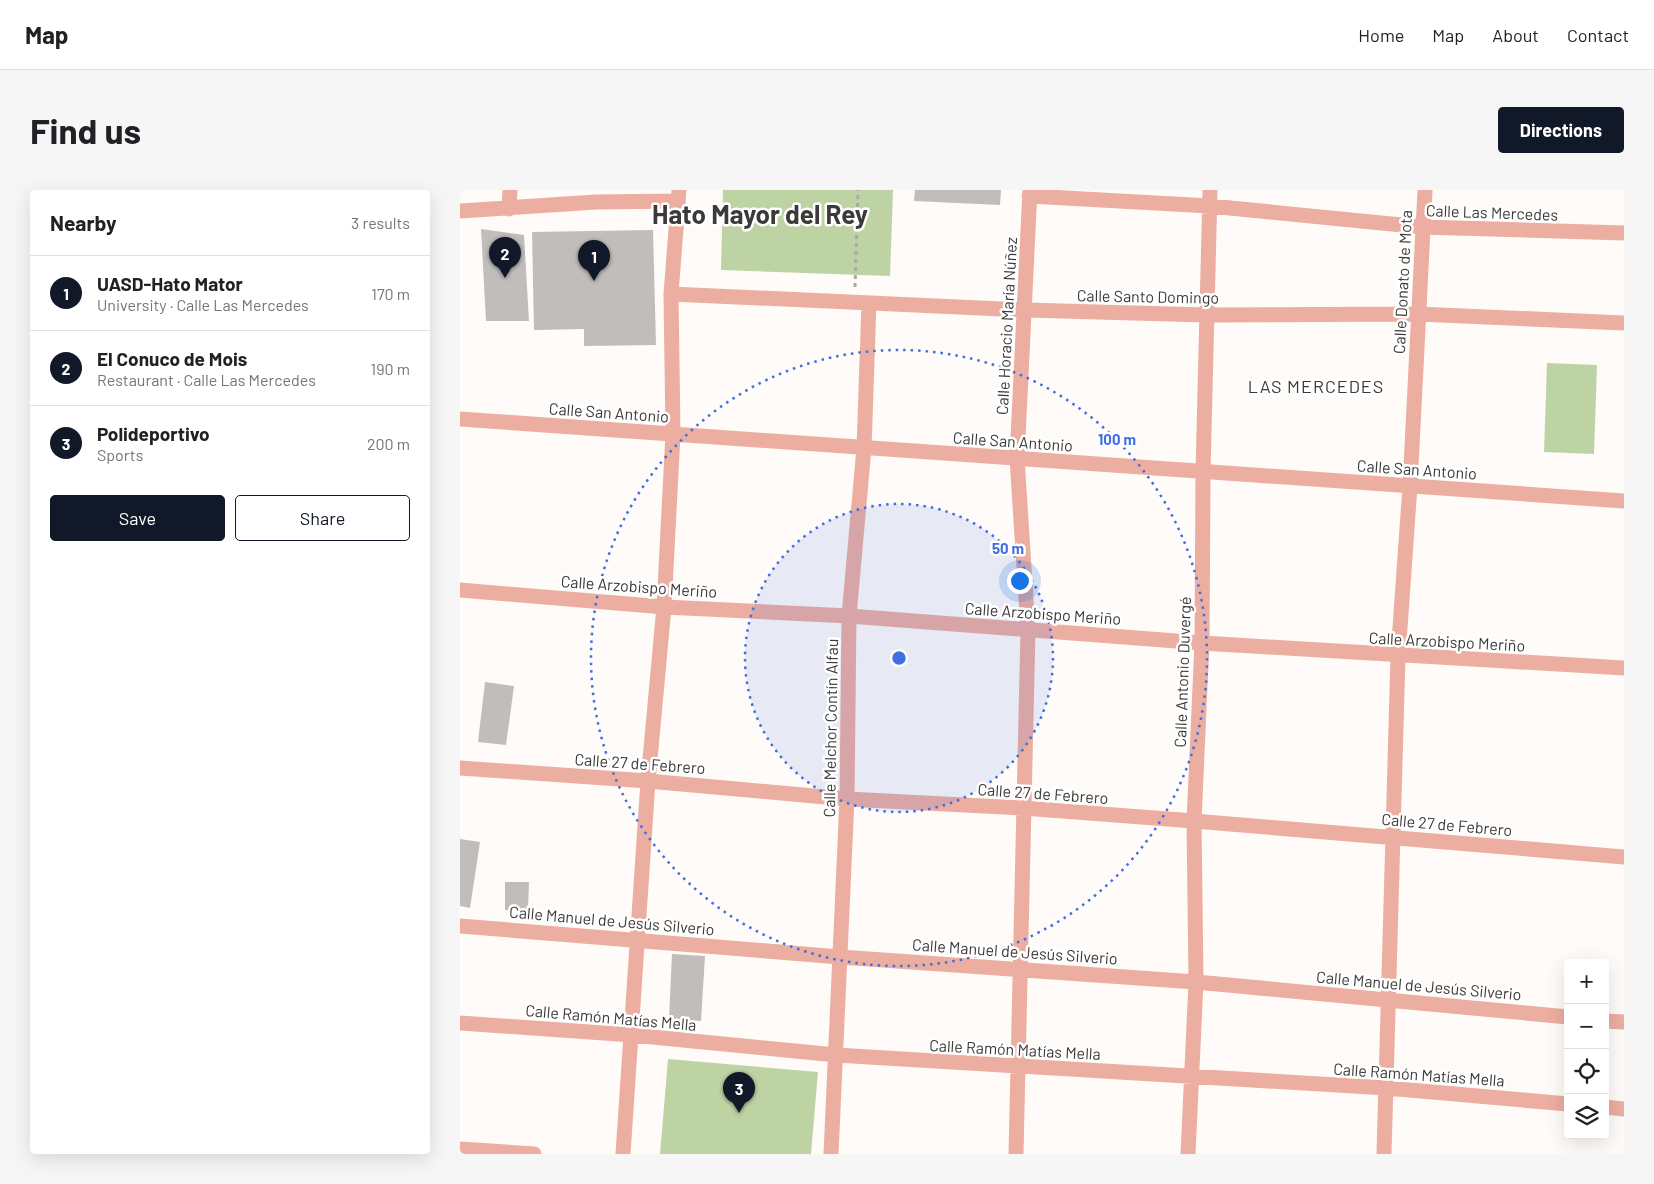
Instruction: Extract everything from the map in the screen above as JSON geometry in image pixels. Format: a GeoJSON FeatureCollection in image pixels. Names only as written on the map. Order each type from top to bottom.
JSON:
{"type":"FeatureCollection","features":[{"type":"Feature","properties":{"kind":"street"},"geometry":{"type":"LineString","coordinates":[[509,209],[510,190]]}},
{"type":"Feature","properties":{"kind":"street","name":"Calle Antonio Duvergé"},"geometry":{"type":"LineString","coordinates":[[1188,1154],[1196,982],[1194,821],[1202,643],[1202,472],[1210,190]]}},
{"type":"Feature","properties":{"kind":"street","name":"Calle Donato de Mota"},"geometry":{"type":"LineString","coordinates":[[1384,1154],[1398,656],[1410,486],[1424,190]]}},
{"type":"Feature","properties":{"kind":"street","name":"Calle Las Mercedes"},"geometry":{"type":"LineString","coordinates":[[1030,193],[1210,206],[1422,228],[1624,233]]}},
{"type":"Feature","properties":{"kind":"street","name":"Calle Horacio María Núñez"},"geometry":{"type":"LineString","coordinates":[[1016,1154],[1028,630],[1017,458],[1026,310],[1030,193]]}},
{"type":"Feature","properties":{"kind":"street"},"geometry":{"type":"LineString","coordinates":[[460,211],[509,209],[679,195],[671,294],[673,434],[664,606],[648,780],[623,1154]]}},
{"type":"Feature","properties":{"kind":"street","name":"Calle Santo Domingo"},"geometry":{"type":"LineString","coordinates":[[671,294],[1026,310],[1206,315],[1418,314],[1624,323]]}},
{"type":"Feature","properties":{"kind":"street","name":"Calle Melchor Contín Alfau"},"geometry":{"type":"LineString","coordinates":[[831,1154],[848,799],[849,616],[864,448],[862,303]]}},
{"type":"Feature","properties":{"kind":"street","name":"Calle San Antonio"},"geometry":{"type":"LineString","coordinates":[[460,419],[1624,501]]}},
{"type":"Feature","properties":{"kind":"street","name":"Calle Arzobispo Meriño"},"geometry":{"type":"LineString","coordinates":[[460,590],[664,606],[849,616],[1202,643],[1624,668]]}},
{"type":"Feature","properties":{"kind":"street","name":"Calle 27 de Febrero"},"geometry":{"type":"LineString","coordinates":[[460,768],[648,780],[848,799],[1023,808],[1194,821],[1624,857]]}},
{"type":"Feature","properties":{"kind":"street","name":"Calle Manuel de Jesús Silverio"},"geometry":{"type":"LineString","coordinates":[[460,926],[638,939],[840,957],[1019,968],[1196,982],[1564,1017]]}},
{"type":"Feature","properties":{"kind":"street"},"geometry":{"type":"LineString","coordinates":[[1609,1021],[1624,1022]]}},
{"type":"Feature","properties":{"kind":"street","name":"Calle Ramón Matías Mella"},"geometry":{"type":"LineString","coordinates":[[460,1023],[632,1035],[836,1055],[1387,1088],[1564,1104]]}},
{"type":"Feature","properties":{"kind":"street"},"geometry":{"type":"LineString","coordinates":[[1609,1107],[1624,1108]]}},
{"type":"Feature","properties":{"kind":"street"},"geometry":{"type":"LineString","coordinates":[[460,1149],[534,1154]]}},
{"type":"Feature","properties":{"kind":"path"},"geometry":{"type":"LineString","coordinates":[[858,190],[862,303]]}},
{"type":"Feature","properties":{"kind":"green space"},"geometry":{"type":"Polygon","coordinates":[[[723,190],[893,190],[890,276],[721,270],[723,190]]]}},
{"type":"Feature","properties":{"kind":"green space"},"geometry":{"type":"Polygon","coordinates":[[[1547,363],[1597,365],[1594,454],[1544,452],[1547,363]]]}},
{"type":"Feature","properties":{"kind":"green space"},"geometry":{"type":"Polygon","coordinates":[[[668,1059],[818,1072],[811,1154],[660,1154],[668,1059]]]}},
{"type":"Feature","properties":{"kind":"building"},"geometry":{"type":"Polygon","coordinates":[[[915,190],[1001,190],[1000,205],[914,201],[915,190]]]}},
{"type":"Feature","properties":{"kind":"building"},"geometry":{"type":"Polygon","coordinates":[[[481,229],[524,235],[529,321],[486,321],[481,229]]]}},
{"type":"Feature","properties":{"kind":"building"},"geometry":{"type":"Polygon","coordinates":[[[653,230],[656,345],[584,346],[584,329],[534,330],[532,232],[653,230]]]}},
{"type":"Feature","properties":{"kind":"building"},"geometry":{"type":"Polygon","coordinates":[[[485,682],[514,686],[506,745],[478,742],[485,682]]]}},
{"type":"Feature","properties":{"kind":"building"},"geometry":{"type":"Polygon","coordinates":[[[460,839],[480,842],[470,908],[460,906],[460,839]]]}},
{"type":"Feature","properties":{"kind":"building"},"geometry":{"type":"Polygon","coordinates":[[[505,882],[529,882],[528,911],[505,910],[505,882]]]}},
{"type":"Feature","properties":{"kind":"building"},"geometry":{"type":"Polygon","coordinates":[[[672,954],[705,956],[701,1021],[669,1019],[672,954]]]}},
{"type":"Feature","properties":{"kind":"place","name":"El Conuco de Mois"},"geometry":{"type":"Point","coordinates":[505,278]}},
{"type":"Feature","properties":{"kind":"place","name":"UASD-Hato Mator"},"geometry":{"type":"Point","coordinates":[594,281]}},
{"type":"Feature","properties":{"kind":"place","name":"Polideportivo"},"geometry":{"type":"Point","coordinates":[739,1113]}},
{"type":"Feature","properties":{"kind":"district","name":"Hato Mayor del Rey"},"geometry":{"type":"Point","coordinates":[760,213]}},
{"type":"Feature","properties":{"kind":"district","name":"LAS MERCEDES"},"geometry":{"type":"Point","coordinates":[1316,386]}}]}
